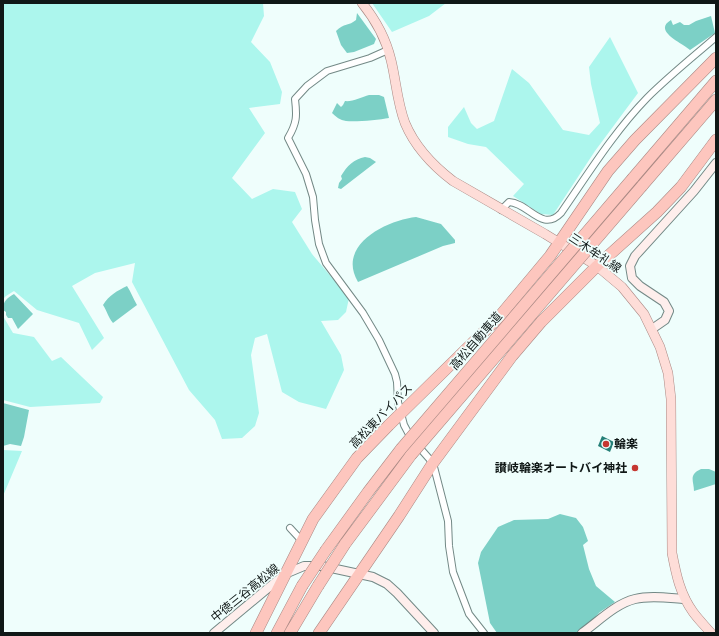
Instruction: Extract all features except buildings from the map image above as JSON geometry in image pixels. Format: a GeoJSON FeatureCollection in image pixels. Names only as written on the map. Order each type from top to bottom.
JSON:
{"type":"FeatureCollection","features":[{"type":"Feature","properties":{"kind":"highway","name":"高松東バイパス"},"geometry":{"type":"LineString","coordinates":[[256,633],[313,519],[357,458],[499,316],[529,282],[559,243],[608,172],[630,145],[716,58]]}},
{"type":"Feature","properties":{"kind":"highway","name":"高松自動車道"},"geometry":{"type":"LineString","coordinates":[[290,633],[344,544],[411,455],[638,182],[716,81]]}},
{"type":"Feature","properties":{"kind":"highway","name":"高松自動車道"},"geometry":{"type":"LineString","coordinates":[[277,633],[302,586],[326,550],[401,449],[638,182],[716,100]]}},
{"type":"Feature","properties":{"kind":"highway"},"geometry":{"type":"LineString","coordinates":[[319,633],[433,464],[512,356],[541,322],[596,266],[657,212],[681,187],[716,140]]}},
{"type":"Feature","properties":{"kind":"main road","name":"三木牟礼線"},"geometry":{"type":"LineString","coordinates":[[362,3],[372,17],[388,50],[399,104],[405,122],[420,151],[453,181],[559,243],[613,278],[631,296],[644,314],[660,346],[668,373],[671,399],[672,554],[677,578],[685,599],[693,612],[711,633]]}},
{"type":"Feature","properties":{"kind":"main road"},"geometry":{"type":"LineString","coordinates":[[652,329],[665,320],[670,311],[664,302],[640,286],[632,278],[630,266],[635,256],[694,192],[716,163]]}},
{"type":"Feature","properties":{"kind":"main road","name":"中徳三谷高松線"},"geometry":{"type":"LineString","coordinates":[[214,633],[285,574],[304,566],[322,566],[373,577],[387,584],[434,633]]}},
{"type":"Feature","properties":{"kind":"main road"},"geometry":{"type":"LineString","coordinates":[[582,633],[622,604],[636,599],[685,599]]}},
{"type":"Feature","properties":{"kind":"street"},"geometry":{"type":"LineString","coordinates":[[501,210],[509,202],[516,203],[543,220],[556,218],[623,126],[642,104],[677,70],[716,37]]}},
{"type":"Feature","properties":{"kind":"street"},"geometry":{"type":"LineString","coordinates":[[388,50],[370,58],[327,71],[307,86],[295,99],[297,116],[294,128],[288,138],[306,174],[314,197],[315,220],[319,244],[326,263],[363,313],[379,340],[395,374],[398,402],[404,425],[411,438],[433,464],[448,521],[449,546],[453,572],[469,614],[484,633]]}},
{"type":"Feature","properties":{"kind":"street"},"geometry":{"type":"LineString","coordinates":[[290,528],[302,541]]}},
{"type":"Feature","properties":{"kind":"shaded area"},"geometry":{"type":"Polygon","coordinates":[[[3,3],[263,3],[264,16],[251,42],[270,62],[282,92],[280,104],[249,108],[265,133],[232,178],[252,199],[273,189],[295,192],[302,209],[292,222],[312,254],[349,298],[346,312],[338,320],[321,321],[341,355],[344,370],[326,409],[299,402],[282,392],[267,334],[255,338],[251,355],[259,413],[255,426],[242,438],[222,439],[215,420],[189,390],[132,282],[135,263],[95,273],[72,286],[104,338],[92,350],[79,323],[37,310],[14,291],[3,299],[3,3]]]}},
{"type":"Feature","properties":{"kind":"shaded area"},"geometry":{"type":"Polygon","coordinates":[[[372,3],[446,3],[429,16],[392,32],[372,3]]]}},
{"type":"Feature","properties":{"kind":"shaded area"},"geometry":{"type":"Polygon","coordinates":[[[357,13],[376,39],[374,44],[354,52],[347,53],[341,45],[336,31],[356,20],[357,13]]]}},
{"type":"Feature","properties":{"kind":"shaded area"},"geometry":{"type":"Polygon","coordinates":[[[711,16],[715,33],[690,50],[671,36],[665,28],[666,24],[671,20],[673,25],[680,22],[684,25],[689,25],[711,16]]]}},
{"type":"Feature","properties":{"kind":"shaded area"},"geometry":{"type":"Polygon","coordinates":[[[610,37],[638,93],[595,151],[553,215],[541,214],[513,196],[524,184],[486,147],[468,144],[448,137],[448,127],[464,107],[471,123],[477,129],[494,121],[512,69],[529,83],[563,130],[589,135],[600,123],[591,84],[589,67],[610,37]]]}},
{"type":"Feature","properties":{"kind":"shaded area"},"geometry":{"type":"Polygon","coordinates":[[[369,95],[379,95],[384,97],[389,118],[368,121],[346,121],[338,118],[332,113],[337,103],[341,107],[345,101],[354,100],[369,95]]]}},
{"type":"Feature","properties":{"kind":"shaded area"},"geometry":{"type":"Polygon","coordinates":[[[365,157],[376,162],[341,189],[338,188],[342,179],[341,176],[346,169],[354,161],[365,157]]]}},
{"type":"Feature","properties":{"kind":"shaded area"},"geometry":{"type":"Polygon","coordinates":[[[416,217],[441,224],[455,240],[455,243],[443,246],[358,282],[353,269],[354,257],[359,246],[379,229],[404,219],[416,217]]]}},
{"type":"Feature","properties":{"kind":"shaded area"},"geometry":{"type":"Polygon","coordinates":[[[127,286],[137,305],[113,323],[103,305],[111,296],[127,286]]]}},
{"type":"Feature","properties":{"kind":"shaded area"},"geometry":{"type":"Polygon","coordinates":[[[14,294],[33,314],[18,329],[12,318],[8,318],[6,312],[3,310],[6,300],[14,294]]]}},
{"type":"Feature","properties":{"kind":"shaded area"},"geometry":{"type":"Polygon","coordinates":[[[3,316],[13,333],[34,337],[52,361],[61,357],[103,397],[100,403],[30,407],[3,400],[3,316]]]}},
{"type":"Feature","properties":{"kind":"shaded area"},"geometry":{"type":"Polygon","coordinates":[[[3,403],[29,410],[21,446],[10,444],[3,446],[3,403]]]}},
{"type":"Feature","properties":{"kind":"shaded area"},"geometry":{"type":"Polygon","coordinates":[[[3,450],[22,451],[3,496],[3,450]]]}},
{"type":"Feature","properties":{"kind":"shaded area"},"geometry":{"type":"Polygon","coordinates":[[[701,469],[709,469],[716,472],[716,484],[694,491],[693,476],[701,469]]]}},
{"type":"Feature","properties":{"kind":"shaded area"},"geometry":{"type":"Polygon","coordinates":[[[560,514],[576,518],[583,527],[588,541],[583,545],[589,569],[596,586],[615,602],[600,612],[588,625],[576,633],[497,633],[490,623],[478,563],[481,552],[498,527],[514,520],[548,519],[560,514]]]}},
{"type":"Feature","properties":{"kind":"place","name":"輪楽"},"geometry":{"type":"Point","coordinates":[606,444]}},
{"type":"Feature","properties":{"kind":"place","name":"讃岐輪楽オートバイ神社"},"geometry":{"type":"Point","coordinates":[635,468]}}]}
